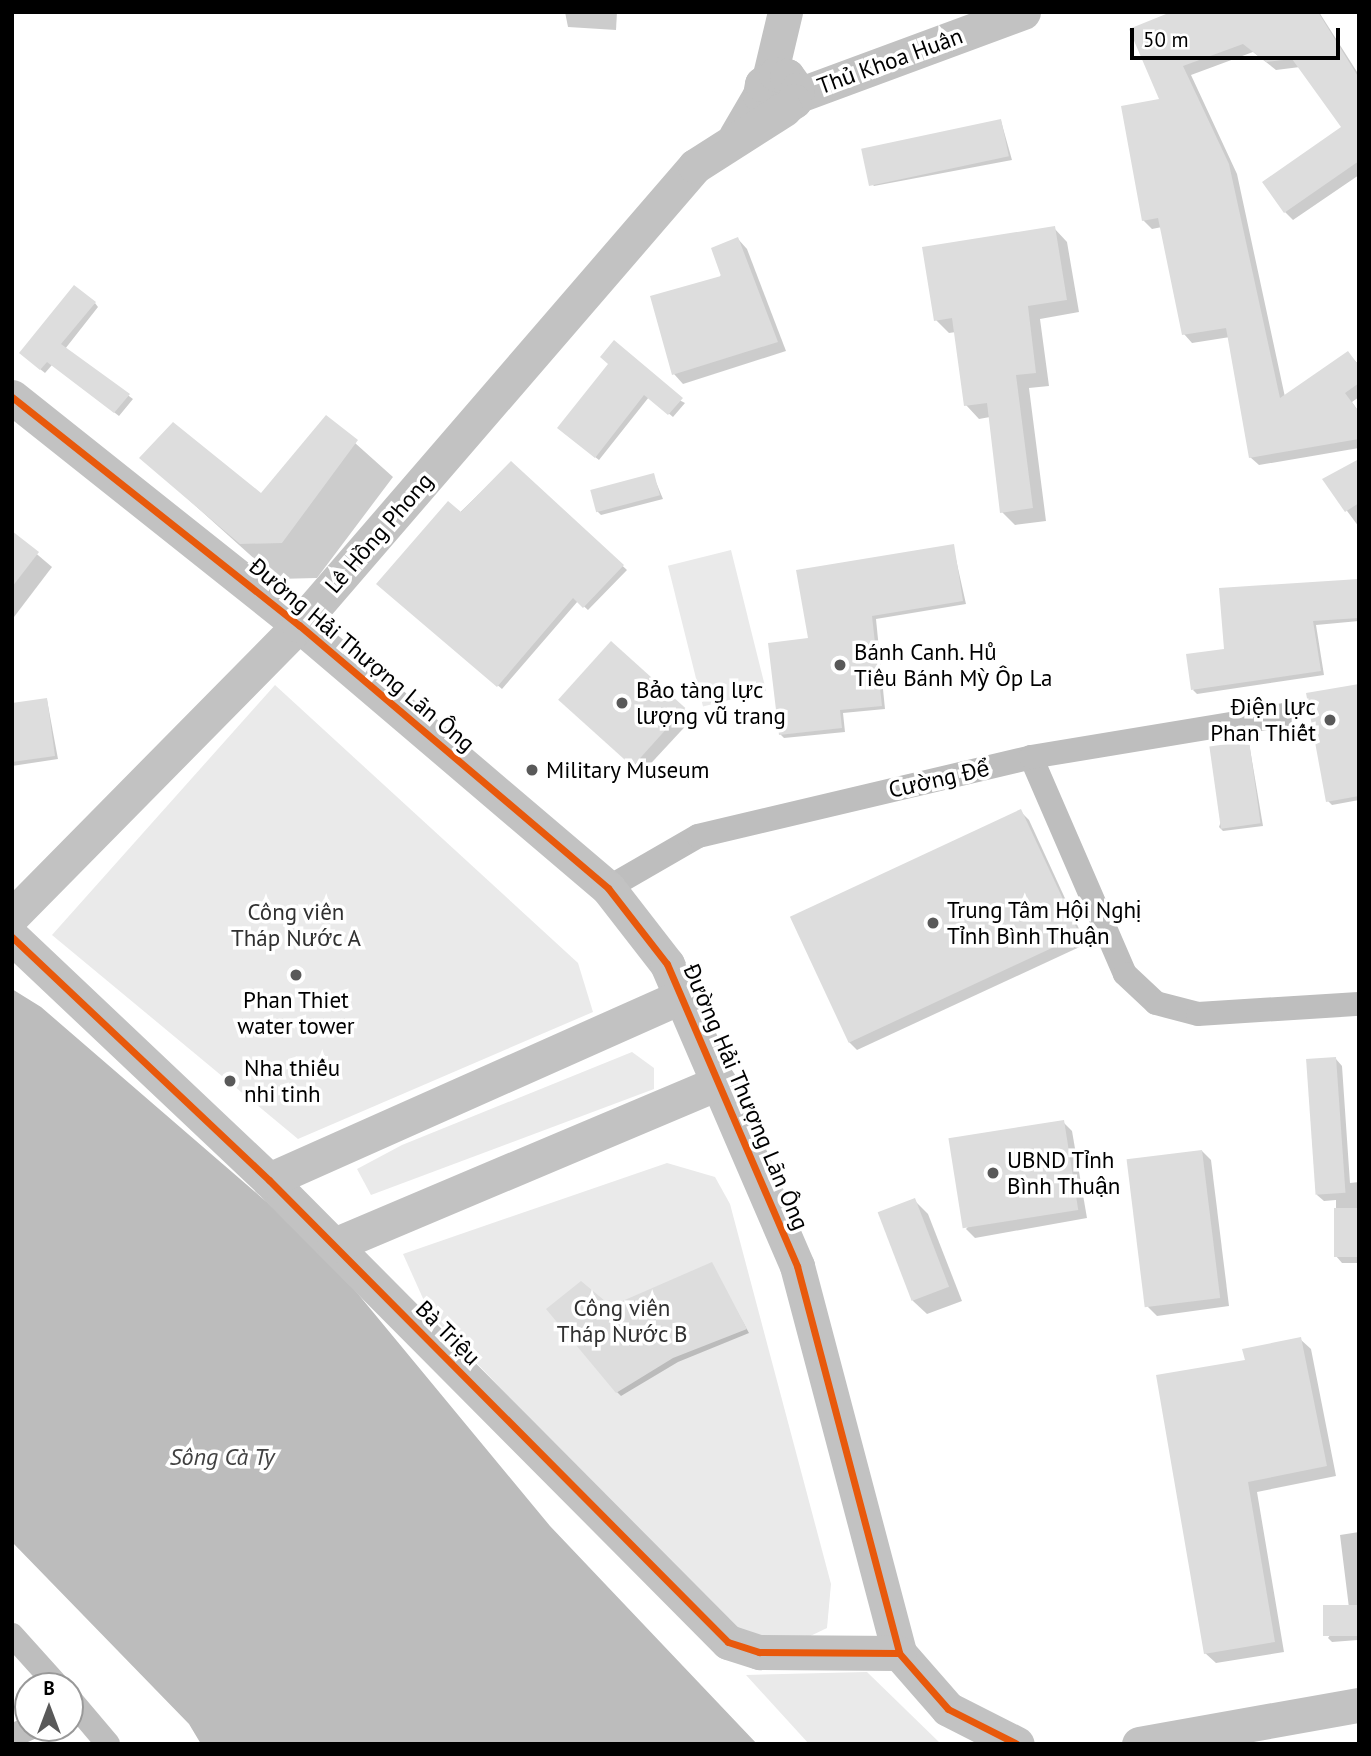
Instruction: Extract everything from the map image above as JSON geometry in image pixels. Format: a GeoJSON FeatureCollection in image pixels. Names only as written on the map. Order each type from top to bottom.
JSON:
{"type":"FeatureCollection","features":[{"type":"Feature","properties":{"kind":"street","name":"Lê Hồng Phong"},"geometry":{"type":"LineString","coordinates":[[12,916],[299,625],[695,166],[733,141],[778,94],[785,12]]}},
{"type":"Feature","properties":{"kind":"street","name":"Thủ Khoa Huân"},"geometry":{"type":"LineString","coordinates":[[778,94],[1023,12]]}},
{"type":"Feature","properties":{"kind":"street","name":"Đường Hải Thượng Lãn Ông"},"geometry":{"type":"LineString","coordinates":[[12,397],[299,625],[608,888],[667,964],[797,1266],[899,1653],[948,1709],[1017,1744]]}},
{"type":"Feature","properties":{"kind":"street","name":"Cường Để"},"geometry":{"type":"LineString","coordinates":[[608,888],[698,836],[1031,757],[1284,715]]}},
{"type":"Feature","properties":{"kind":"street"},"geometry":{"type":"LineString","coordinates":[[1031,757],[1125,974],[1156,1003],[1198,1014],[1359,1004]]}},
{"type":"Feature","properties":{"kind":"street","name":"Bà Triệu"},"geometry":{"type":"LineString","coordinates":[[12,937],[269,1180],[728,1642],[759,1652],[899,1653]]}},
{"type":"Feature","properties":{"kind":"street"},"geometry":{"type":"LineString","coordinates":[[269,1180],[682,996]]}},
{"type":"Feature","properties":{"kind":"street"},"geometry":{"type":"LineString","coordinates":[[334,1245],[719,1082]]}},
{"type":"Feature","properties":{"kind":"street"},"geometry":{"type":"LineString","coordinates":[[12,1635],[45,1672]]}},
{"type":"Feature","properties":{"kind":"street"},"geometry":{"type":"LineString","coordinates":[[1139,1744],[1359,1705]]}},
{"type":"Feature","properties":{"kind":"street"},"geometry":{"type":"LineString","coordinates":[[84,1718],[108,1744]]}},
{"type":"Feature","properties":{"kind":"green space"},"geometry":{"type":"Polygon","coordinates":[[[731,550],[766,691],[703,706],[668,566],[731,550]]]}},
{"type":"Feature","properties":{"kind":"green space","name":"Công viên Tháp Nước A"},"geometry":{"type":"Polygon","coordinates":[[[275,685],[578,963],[593,1012],[298,1139],[52,935],[275,685]]]}},
{"type":"Feature","properties":{"kind":"green space"},"geometry":{"type":"Polygon","coordinates":[[[632,1052],[654,1068],[654,1089],[371,1195],[357,1169],[402,1145],[632,1052]]]}},
{"type":"Feature","properties":{"kind":"green space","name":"Công viên Tháp Nước B"},"geometry":{"type":"Polygon","coordinates":[[[667,1163],[715,1177],[730,1204],[831,1584],[827,1628],[775,1653],[719,1617],[430,1314],[403,1254],[667,1163]]]}},
{"type":"Feature","properties":{"kind":"green space"},"geometry":{"type":"Polygon","coordinates":[[[867,1672],[941,1744],[809,1744],[746,1675],[867,1672]]]}},
{"type":"Feature","properties":{"kind":"water","name":"Sông Cà Ty"},"geometry":{"type":"Polygon","coordinates":[[[12,989],[41,1007],[320,1248],[550,1526],[757,1744],[201,1744],[189,1724],[12,1542],[12,989]]]}},
{"type":"Feature","properties":{"kind":"building"},"geometry":{"type":"Polygon","coordinates":[[[1171,12],[1318,12],[1359,78],[1359,161],[1284,213],[1262,182],[1341,127],[1292,59],[1266,62],[1243,44],[1183,66],[1229,164],[1280,398],[1348,351],[1359,366],[1359,383],[1345,393],[1359,412],[1359,439],[1249,458],[1226,328],[1182,335],[1158,218],[1142,221],[1121,106],[1159,99],[1129,29],[1171,12]]]}},
{"type":"Feature","properties":{"kind":"building"},"geometry":{"type":"Polygon","coordinates":[[[1001,119],[1009,156],[869,186],[861,149],[1001,119]]]}},
{"type":"Feature","properties":{"kind":"building"},"geometry":{"type":"Polygon","coordinates":[[[1055,226],[1067,300],[1028,306],[1036,373],[1016,375],[1033,508],[1000,513],[987,403],[964,406],[952,318],[934,321],[922,247],[1055,226]]]}},
{"type":"Feature","properties":{"kind":"building"},"geometry":{"type":"Polygon","coordinates":[[[738,237],[778,342],[672,375],[650,296],[721,276],[711,248],[738,237]]]}},
{"type":"Feature","properties":{"kind":"building"},"geometry":{"type":"Polygon","coordinates":[[[74,285],[96,302],[61,344],[130,394],[114,413],[47,362],[40,370],[19,353],[74,285]]]}},
{"type":"Feature","properties":{"kind":"building"},"geometry":{"type":"Polygon","coordinates":[[[614,340],[683,398],[668,415],[644,395],[595,458],[557,428],[608,364],[600,357],[614,340]]]}},
{"type":"Feature","properties":{"kind":"building"},"geometry":{"type":"Polygon","coordinates":[[[326,415],[358,440],[282,543],[240,544],[139,458],[173,422],[261,493],[326,415]]]}},
{"type":"Feature","properties":{"kind":"building"},"geometry":{"type":"Polygon","coordinates":[[[1359,459],[1359,503],[1345,512],[1322,479],[1359,459]]]}},
{"type":"Feature","properties":{"kind":"building"},"geometry":{"type":"Polygon","coordinates":[[[511,461],[624,565],[583,608],[573,598],[497,687],[376,584],[448,501],[461,512],[511,461]]]}},
{"type":"Feature","properties":{"kind":"building"},"geometry":{"type":"Polygon","coordinates":[[[654,473],[660,495],[596,512],[590,490],[654,473]]]}},
{"type":"Feature","properties":{"kind":"building"},"geometry":{"type":"Polygon","coordinates":[[[12,531],[39,552],[12,587],[12,531]]]}},
{"type":"Feature","properties":{"kind":"building"},"geometry":{"type":"Polygon","coordinates":[[[954,544],[963,601],[872,616],[882,706],[840,710],[842,728],[779,735],[768,643],[808,638],[796,570],[954,544]]]}},
{"type":"Feature","properties":{"kind":"building"},"geometry":{"type":"Polygon","coordinates":[[[1359,579],[1359,618],[1313,621],[1321,671],[1191,690],[1186,654],[1224,649],[1219,588],[1359,579]]]}},
{"type":"Feature","properties":{"kind":"building","name":"Bảo tàng lực lượng vũ trang"},"geometry":{"type":"Polygon","coordinates":[[[611,641],[685,708],[632,767],[558,700],[611,641]]]}},
{"type":"Feature","properties":{"kind":"building"},"geometry":{"type":"Polygon","coordinates":[[[1359,684],[1359,796],[1326,802],[1306,693],[1359,684]]]}},
{"type":"Feature","properties":{"kind":"building"},"geometry":{"type":"Polygon","coordinates":[[[47,698],[55,756],[12,762],[12,703],[47,698]]]}},
{"type":"Feature","properties":{"kind":"building"},"geometry":{"type":"Polygon","coordinates":[[[1249,741],[1261,823],[1221,829],[1209,747],[1249,741]]]}},
{"type":"Feature","properties":{"kind":"building","name":"Trung Tâm Hội Nghị Tỉnh Bình Thuận"},"geometry":{"type":"Polygon","coordinates":[[[1021,809],[1080,935],[849,1043],[790,917],[1021,809]]]}},
{"type":"Feature","properties":{"kind":"building"},"geometry":{"type":"Polygon","coordinates":[[[1336,1057],[1345,1193],[1316,1195],[1306,1059],[1336,1057]]]}},
{"type":"Feature","properties":{"kind":"building"},"geometry":{"type":"Polygon","coordinates":[[[1064,1120],[1078,1210],[963,1228],[948,1138],[1064,1120]]]}},
{"type":"Feature","properties":{"kind":"building"},"geometry":{"type":"Polygon","coordinates":[[[1202,1150],[1220,1298],[1145,1307],[1127,1159],[1202,1150]]]}},
{"type":"Feature","properties":{"kind":"building"},"geometry":{"type":"Polygon","coordinates":[[[915,1198],[949,1287],[912,1301],[878,1212],[915,1198]]]}},
{"type":"Feature","properties":{"kind":"building"},"geometry":{"type":"Polygon","coordinates":[[[1334,1208],[1359,1208],[1359,1257],[1334,1257],[1334,1208]]]}},
{"type":"Feature","properties":{"kind":"building"},"geometry":{"type":"Polygon","coordinates":[[[712,1262],[747,1329],[673,1358],[616,1393],[546,1309],[581,1281],[611,1306],[712,1262]]]}},
{"type":"Feature","properties":{"kind":"building"},"geometry":{"type":"Polygon","coordinates":[[[1301,1337],[1327,1466],[1248,1482],[1275,1642],[1204,1654],[1156,1375],[1245,1360],[1242,1349],[1301,1337]]]}},
{"type":"Feature","properties":{"kind":"building"},"geometry":{"type":"Polygon","coordinates":[[[1323,1605],[1359,1605],[1359,1636],[1323,1636],[1323,1605]]]}},
{"type":"Feature","properties":{"kind":"cycle path"},"geometry":{"type":"LineString","coordinates":[[12,397],[299,625],[608,888],[667,964],[797,1266],[899,1653],[948,1709],[1017,1744]]}},
{"type":"Feature","properties":{"kind":"cycle path"},"geometry":{"type":"LineString","coordinates":[[12,937],[269,1180],[728,1642],[759,1652],[899,1653]]}},
{"type":"Feature","properties":{"kind":"place","name":"Bánh Canh. Hů Tiêu Bánh Mỳ Ôp La"},"geometry":{"type":"Point","coordinates":[840,665]}},
{"type":"Feature","properties":{"kind":"place","name":"Bảo tàng lực lượng vũ trang"},"geometry":{"type":"Point","coordinates":[622,703]}},
{"type":"Feature","properties":{"kind":"place","name":"Điện lực Phan Thiết"},"geometry":{"type":"Point","coordinates":[1330,720]}},
{"type":"Feature","properties":{"kind":"place","name":"Military Museum"},"geometry":{"type":"Point","coordinates":[532,770]}},
{"type":"Feature","properties":{"kind":"place","name":"Trung Tâm Hội Nghị Tỉnh Bình Thuận"},"geometry":{"type":"Point","coordinates":[933,923]}},
{"type":"Feature","properties":{"kind":"place","name":"Phan Thiet water tower"},"geometry":{"type":"Point","coordinates":[296,975]}},
{"type":"Feature","properties":{"kind":"place","name":"Nha thiếu nhi tinh"},"geometry":{"type":"Point","coordinates":[230,1081]}},
{"type":"Feature","properties":{"kind":"place","name":"UBND Tỉnh Bình Thuận"},"geometry":{"type":"Point","coordinates":[993,1173]}}]}
